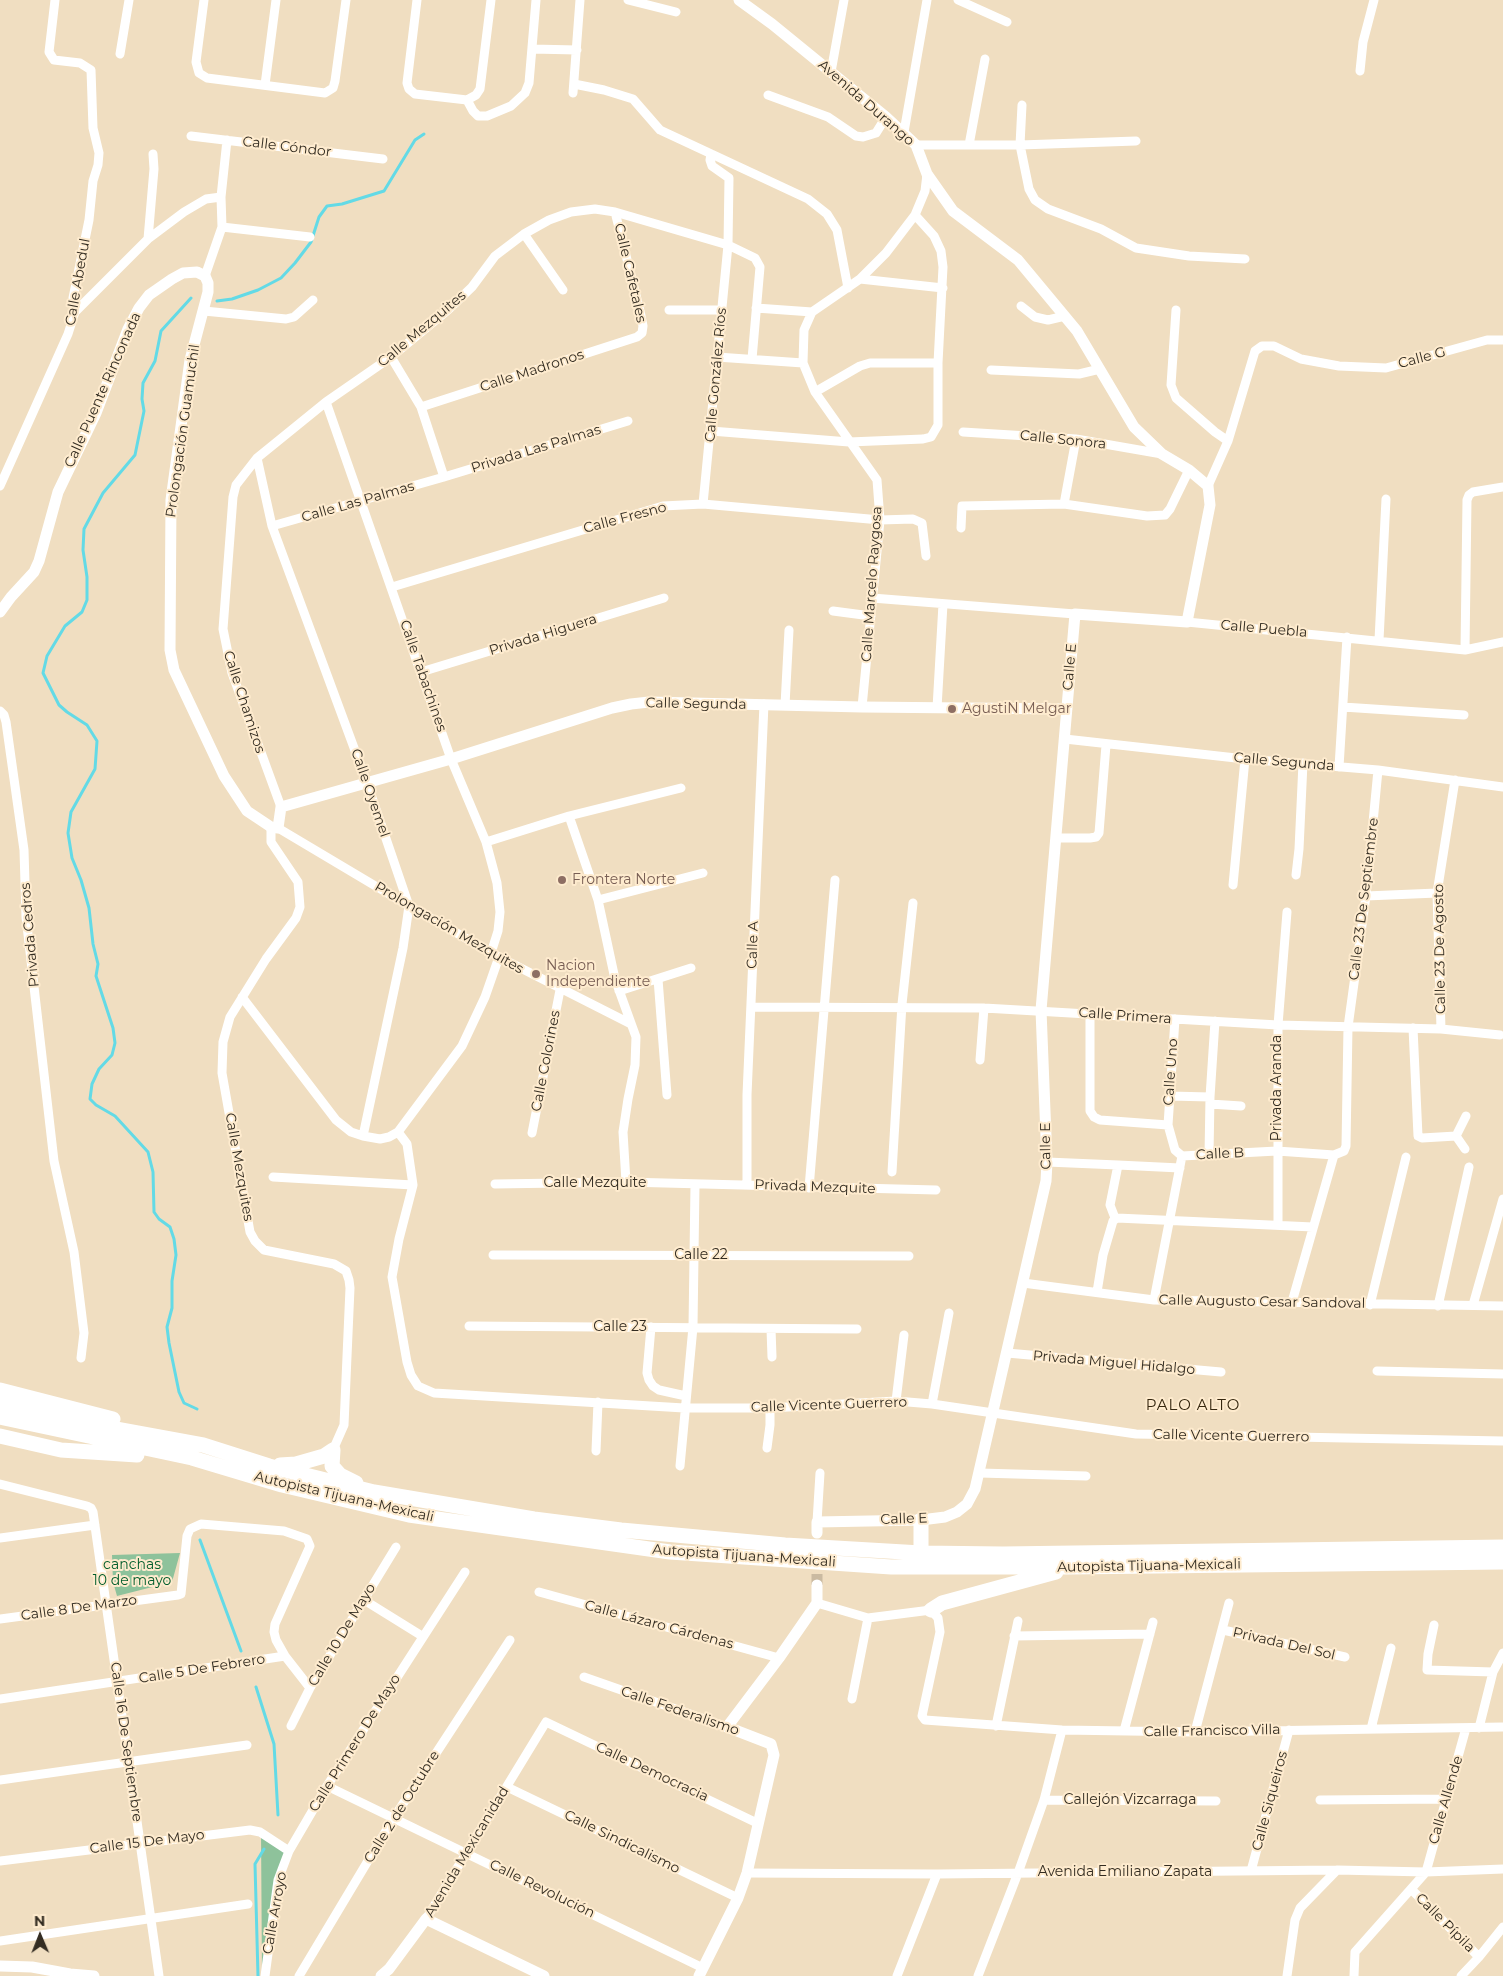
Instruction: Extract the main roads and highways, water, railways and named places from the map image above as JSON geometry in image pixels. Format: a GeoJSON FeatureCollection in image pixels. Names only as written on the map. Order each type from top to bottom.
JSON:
{"type":"FeatureCollection","features":[{"type":"Feature","properties":{"kind":"highway"},"geometry":{"type":"LineString","coordinates":[[0,1390],[141,1425],[203,1445]]}},
{"type":"Feature","properties":{"kind":"highway","name":"Autopista Tijuana-Mexicali"},"geometry":{"type":"LineString","coordinates":[[0,1403],[72,1421],[203,1445],[269,1466],[374,1492],[507,1515],[622,1530],[785,1545],[920,1553],[1116,1554],[1503,1547]]}},
{"type":"Feature","properties":{"kind":"highway","name":"Autopista Tijuana-Mexicali"},"geometry":{"type":"LineString","coordinates":[[0,1417],[192,1458],[282,1485],[410,1515],[670,1552],[891,1567],[1503,1562]]}},
{"type":"Feature","properties":{"kind":"highway"},"geometry":{"type":"LineString","coordinates":[[0,1436],[61,1450],[192,1458]]}},
{"type":"Feature","properties":{"kind":"highway"},"geometry":{"type":"LineString","coordinates":[[269,1466],[296,1464],[324,1456],[334,1450],[332,1466],[340,1475],[374,1492]]}},
{"type":"Feature","properties":{"kind":"highway"},"geometry":{"type":"LineString","coordinates":[[920,1553],[922,1520]]}},
{"type":"Feature","properties":{"kind":"highway"},"geometry":{"type":"LineString","coordinates":[[934,1614],[942,1603],[1026,1581],[1069,1567]]}},
{"type":"Feature","properties":{"kind":"main road","name":"Avenida Durango"},"geometry":{"type":"LineString","coordinates":[[739,0],[904,132],[916,145],[927,174],[953,211],[1018,260],[1077,331],[1134,427],[1162,454],[1189,470],[1208,486],[1210,505],[1187,622]]}},
{"type":"Feature","properties":{"kind":"main road","name":"Calle Puente Rinconada"},"geometry":{"type":"LineString","coordinates":[[0,612],[34,572],[40,561],[58,492],[96,413],[128,329],[139,308],[149,295],[183,273],[197,272],[205,276]]}},
{"type":"Feature","properties":{"kind":"main road","name":"Prolongación Guamuchil"},"geometry":{"type":"LineString","coordinates":[[205,276],[208,283],[208,292],[190,360],[171,500],[170,650],[174,670],[224,776],[247,811],[274,827]]}},
{"type":"Feature","properties":{"kind":"main road","name":"Calle Puebla"},"geometry":{"type":"LineString","coordinates":[[1075,614],[1187,622]]}},
{"type":"Feature","properties":{"kind":"main road","name":"Calle E"},"geometry":{"type":"LineString","coordinates":[[817,1527],[944,1517],[967,1504],[975,1489],[980,1473],[1046,1181],[1047,1162],[1041,1010],[1075,614]]}},
{"type":"Feature","properties":{"kind":"main road","name":"Calle Segunda"},"geometry":{"type":"LineString","coordinates":[[280,807],[452,759],[612,708],[631,704],[649,702],[1067,709]]}},
{"type":"Feature","properties":{"kind":"main road","name":"Calle Chamizos"},"geometry":{"type":"LineString","coordinates":[[274,827],[280,807]]}},
{"type":"Feature","properties":{"kind":"main road","name":"Calle Federalismo"},"geometry":{"type":"LineString","coordinates":[[701,1972],[738,1898],[747,1873],[774,1749],[772,1744],[727,1726],[779,1658],[816,1603],[817,1584]]}},
{"type":"Feature","properties":{"kind":"main road","name":"Avenida Mexicanidad"},"geometry":{"type":"LineString","coordinates":[[381,1976],[389,1969],[426,1919],[544,1976]]}},
{"type":"Feature","properties":{"kind":"main road"},"geometry":{"type":"LineString","coordinates":[[0,1966],[32,1967],[94,1976]]}},
{"type":"Feature","properties":{"kind":"waterway"},"geometry":{"type":"LineString","coordinates":[[217,301],[232,299],[258,290],[281,278],[311,242],[319,217],[327,206],[342,204],[384,191],[415,140],[424,134]]}},
{"type":"Feature","properties":{"kind":"waterway"},"geometry":{"type":"LineString","coordinates":[[191,298],[161,331],[155,361],[143,383],[142,399],[144,411],[135,455],[103,493],[84,529],[83,550],[87,577],[87,600],[82,612],[65,626],[47,656],[43,673],[59,705],[87,725],[97,741],[95,769],[71,812],[68,833],[72,858],[89,908],[93,944],[98,964],[96,976],[113,1028],[115,1043],[112,1055],[99,1069],[92,1084],[90,1099],[96,1105],[115,1116],[148,1152],[153,1172],[154,1212],[159,1219],[170,1227],[176,1255],[172,1281],[172,1308],[167,1327],[169,1343],[179,1392],[184,1403],[197,1409]]}},
{"type":"Feature","properties":{"kind":"waterway"},"geometry":{"type":"LineString","coordinates":[[200,1540],[241,1651]]}},
{"type":"Feature","properties":{"kind":"waterway"},"geometry":{"type":"LineString","coordinates":[[256,1687],[274,1744],[278,1815]]}},
{"type":"Feature","properties":{"kind":"waterway"},"geometry":{"type":"LineString","coordinates":[[258,1976],[255,1864],[264,1849]]}},
{"type":"Feature","properties":{"kind":"tunnel"},"geometry":{"type":"LineString","coordinates":[[817,1555],[817,1585]]}},
{"type":"Feature","properties":{"kind":"place","name":"AgustiN Melgar"},"geometry":{"type":"Point","coordinates":[952,709]}},
{"type":"Feature","properties":{"kind":"place","name":"Frontera Norte"},"geometry":{"type":"Point","coordinates":[562,880]}},
{"type":"Feature","properties":{"kind":"place","name":"Nacion Independiente"},"geometry":{"type":"Point","coordinates":[536,974]}},
{"type":"Feature","properties":{"kind":"district","name":"PALO ALTO"},"geometry":{"type":"Point","coordinates":[1193,1406]}},
{"type":"Feature","properties":{"kind":"park label","name":"canchas 10 de mayo"},"geometry":{"type":"Point","coordinates":[132,1574]}}]}
